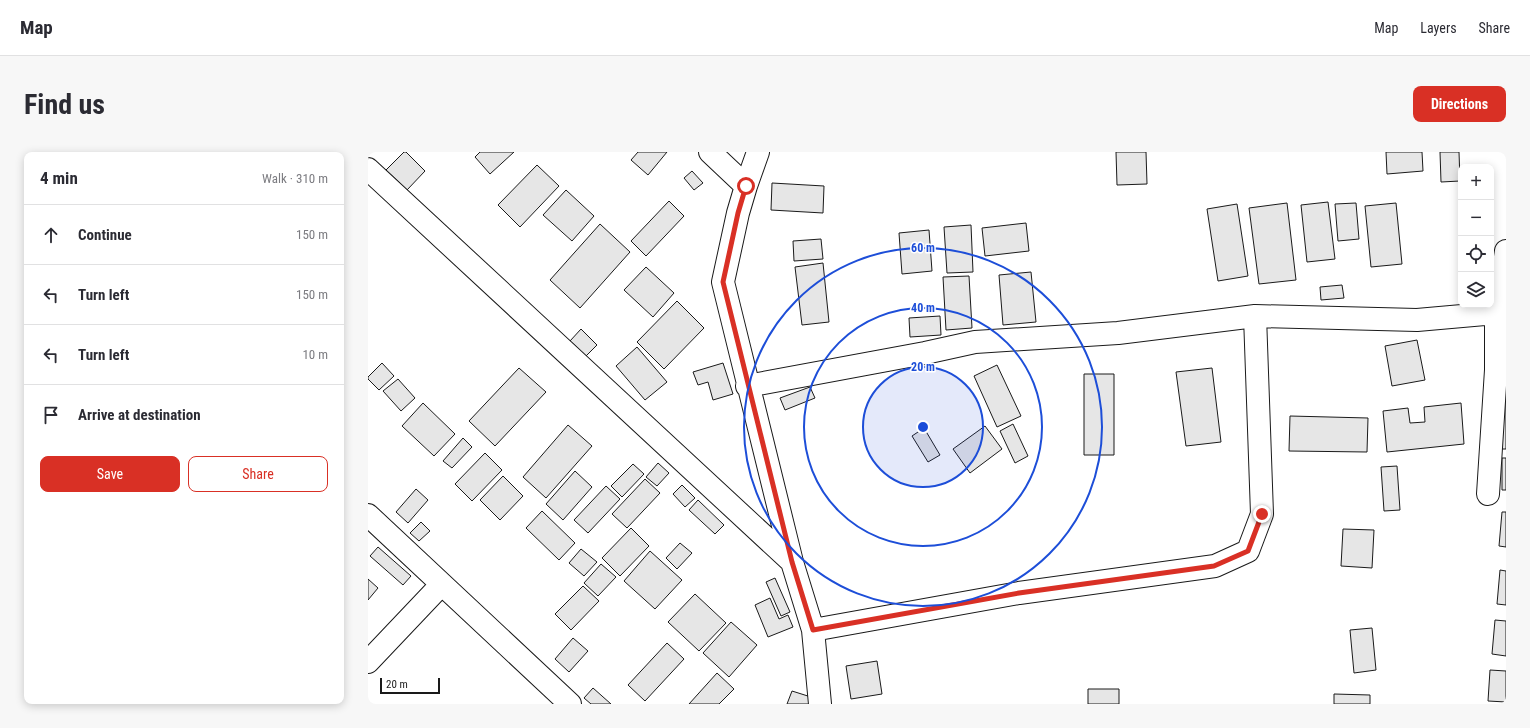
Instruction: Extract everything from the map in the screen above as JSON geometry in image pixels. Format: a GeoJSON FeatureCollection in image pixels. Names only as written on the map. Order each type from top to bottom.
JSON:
{"type":"FeatureCollection","features":[{"type":"Feature","properties":{"kind":"street"},"geometry":{"type":"LineString","coordinates":[[710,152],[746,186]]}},
{"type":"Feature","properties":{"kind":"street"},"geometry":{"type":"LineString","coordinates":[[758,152],[738,213],[723,282],[792,562],[813,630],[820,704]]}},
{"type":"Feature","properties":{"kind":"street"},"geometry":{"type":"LineString","coordinates":[[368,169],[792,562]]}},
{"type":"Feature","properties":{"kind":"street"},"geometry":{"type":"LineString","coordinates":[[1488,494],[1496,370],[1496,313],[1506,251]]}},
{"type":"Feature","properties":{"kind":"street"},"geometry":{"type":"LineString","coordinates":[[748,386],[925,353],[975,342],[1118,333],[1255,316],[1417,320],[1496,313]]}},
{"type":"Feature","properties":{"kind":"street"},"geometry":{"type":"LineString","coordinates":[[813,630],[1019,593],[1214,566],[1248,551],[1262,514],[1255,316]]}},
{"type":"Feature","properties":{"kind":"street"},"geometry":{"type":"LineString","coordinates":[[368,515],[441,585],[570,704]]}},
{"type":"Feature","properties":{"kind":"street"},"geometry":{"type":"LineString","coordinates":[[368,662],[441,585]]}},
{"type":"Feature","properties":{"kind":"building"},"geometry":{"type":"Polygon","coordinates":[[[404,152],[406,152],[425,171],[407,190],[386,170],[404,152]]]}},
{"type":"Feature","properties":{"kind":"building"},"geometry":{"type":"Polygon","coordinates":[[[480,152],[514,152],[490,174],[475,157],[480,152]]]}},
{"type":"Feature","properties":{"kind":"building"},"geometry":{"type":"Polygon","coordinates":[[[638,152],[667,152],[648,175],[631,160],[638,152]]]}},
{"type":"Feature","properties":{"kind":"building"},"geometry":{"type":"Polygon","coordinates":[[[1116,152],[1146,152],[1147,184],[1117,185],[1116,152]]]}},
{"type":"Feature","properties":{"kind":"building"},"geometry":{"type":"Polygon","coordinates":[[[1386,152],[1422,152],[1423,171],[1387,174],[1386,152]]]}},
{"type":"Feature","properties":{"kind":"building"},"geometry":{"type":"Polygon","coordinates":[[[1440,152],[1459,152],[1458,181],[1441,182],[1440,152]]]}},
{"type":"Feature","properties":{"kind":"building"},"geometry":{"type":"Polygon","coordinates":[[[537,165],[559,186],[520,227],[498,205],[537,165]]]}},
{"type":"Feature","properties":{"kind":"building"},"geometry":{"type":"Polygon","coordinates":[[[692,171],[703,183],[694,190],[684,178],[692,171]]]}},
{"type":"Feature","properties":{"kind":"building"},"geometry":{"type":"Polygon","coordinates":[[[772,183],[824,186],[823,213],[771,210],[772,183]]]}},
{"type":"Feature","properties":{"kind":"building"},"geometry":{"type":"Polygon","coordinates":[[[566,190],[594,216],[572,241],[543,215],[566,190]]]}},
{"type":"Feature","properties":{"kind":"building"},"geometry":{"type":"Polygon","coordinates":[[[669,201],[684,216],[646,256],[631,241],[669,201]]]}},
{"type":"Feature","properties":{"kind":"building"},"geometry":{"type":"Polygon","coordinates":[[[1328,202],[1335,259],[1307,262],[1301,205],[1328,202]]]}},
{"type":"Feature","properties":{"kind":"building"},"geometry":{"type":"Polygon","coordinates":[[[1287,203],[1296,280],[1259,284],[1249,208],[1287,203]]]}},
{"type":"Feature","properties":{"kind":"building"},"geometry":{"type":"Polygon","coordinates":[[[1356,203],[1359,239],[1338,241],[1335,204],[1356,203]]]}},
{"type":"Feature","properties":{"kind":"building"},"geometry":{"type":"Polygon","coordinates":[[[1396,203],[1402,264],[1371,267],[1365,206],[1396,203]]]}},
{"type":"Feature","properties":{"kind":"building"},"geometry":{"type":"Polygon","coordinates":[[[1237,204],[1248,276],[1218,281],[1207,209],[1237,204]]]}},
{"type":"Feature","properties":{"kind":"building"},"geometry":{"type":"Polygon","coordinates":[[[1026,223],[1029,251],[985,256],[982,228],[1026,223]]]}},
{"type":"Feature","properties":{"kind":"building"},"geometry":{"type":"Polygon","coordinates":[[[600,224],[630,252],[580,308],[550,280],[600,224]]]}},
{"type":"Feature","properties":{"kind":"building"},"geometry":{"type":"Polygon","coordinates":[[[971,225],[973,272],[947,273],[944,227],[971,225]]]}},
{"type":"Feature","properties":{"kind":"building"},"geometry":{"type":"Polygon","coordinates":[[[929,230],[932,271],[902,274],[899,233],[929,230]]]}},
{"type":"Feature","properties":{"kind":"building"},"geometry":{"type":"Polygon","coordinates":[[[821,239],[823,259],[794,261],[793,241],[821,239]]]}},
{"type":"Feature","properties":{"kind":"building"},"geometry":{"type":"Polygon","coordinates":[[[823,263],[829,322],[802,325],[795,267],[823,263]]]}},
{"type":"Feature","properties":{"kind":"building"},"geometry":{"type":"Polygon","coordinates":[[[646,267],[674,293],[653,317],[624,290],[646,267]]]}},
{"type":"Feature","properties":{"kind":"building"},"geometry":{"type":"Polygon","coordinates":[[[1031,272],[1036,322],[1003,325],[999,275],[1031,272]]]}},
{"type":"Feature","properties":{"kind":"building"},"geometry":{"type":"Polygon","coordinates":[[[969,276],[972,328],[946,330],[943,277],[969,276]]]}},
{"type":"Feature","properties":{"kind":"building"},"geometry":{"type":"Polygon","coordinates":[[[1342,285],[1344,298],[1321,300],[1320,287],[1342,285]]]}},
{"type":"Feature","properties":{"kind":"building"},"geometry":{"type":"Polygon","coordinates":[[[677,301],[704,328],[664,369],[637,342],[677,301]]]}},
{"type":"Feature","properties":{"kind":"building"},"geometry":{"type":"Polygon","coordinates":[[[940,316],[941,335],[910,337],[909,318],[940,316]]]}},
{"type":"Feature","properties":{"kind":"building"},"geometry":{"type":"Polygon","coordinates":[[[581,329],[597,345],[586,356],[570,341],[581,329]]]}},
{"type":"Feature","properties":{"kind":"building"},"geometry":{"type":"Polygon","coordinates":[[[1417,340],[1425,380],[1392,386],[1385,346],[1417,340]]]}},
{"type":"Feature","properties":{"kind":"building"},"geometry":{"type":"Polygon","coordinates":[[[637,347],[667,382],[645,400],[616,366],[637,347]]]}},
{"type":"Feature","properties":{"kind":"building"},"geometry":{"type":"Polygon","coordinates":[[[382,363],[394,376],[379,390],[368,379],[368,377],[382,363]]]}},
{"type":"Feature","properties":{"kind":"building"},"geometry":{"type":"Polygon","coordinates":[[[723,363],[733,394],[713,400],[708,382],[698,385],[693,372],[723,363]]]}},
{"type":"Feature","properties":{"kind":"building"},"geometry":{"type":"Polygon","coordinates":[[[997,365],[1021,416],[997,427],[974,376],[997,365]]]}},
{"type":"Feature","properties":{"kind":"building"},"geometry":{"type":"Polygon","coordinates":[[[519,368],[546,392],[495,446],[469,421],[519,368]]]}},
{"type":"Feature","properties":{"kind":"building"},"geometry":{"type":"Polygon","coordinates":[[[1212,368],[1221,442],[1186,446],[1176,372],[1212,368]]]}},
{"type":"Feature","properties":{"kind":"building"},"geometry":{"type":"Polygon","coordinates":[[[1084,374],[1114,374],[1114,455],[1084,455],[1084,374]]]}},
{"type":"Feature","properties":{"kind":"building"},"geometry":{"type":"Polygon","coordinates":[[[398,379],[415,398],[401,411],[383,391],[398,379]]]}},
{"type":"Feature","properties":{"kind":"building"},"geometry":{"type":"Polygon","coordinates":[[[810,387],[815,398],[785,410],[780,398],[810,387]]]}},
{"type":"Feature","properties":{"kind":"building"},"geometry":{"type":"Polygon","coordinates":[[[1499,400],[1506,400],[1506,449],[1502,449],[1499,400]]]}},
{"type":"Feature","properties":{"kind":"building"},"geometry":{"type":"Polygon","coordinates":[[[423,403],[455,434],[434,456],[402,426],[423,403]]]}},
{"type":"Feature","properties":{"kind":"building"},"geometry":{"type":"Polygon","coordinates":[[[1461,403],[1464,444],[1387,452],[1383,411],[1408,408],[1410,423],[1425,422],[1424,407],[1461,403]]]}},
{"type":"Feature","properties":{"kind":"building"},"geometry":{"type":"Polygon","coordinates":[[[1290,416],[1368,418],[1367,452],[1289,451],[1290,416]]]}},
{"type":"Feature","properties":{"kind":"building"},"geometry":{"type":"Polygon","coordinates":[[[1013,424],[1028,456],[1015,463],[1000,431],[1013,424]]]}},
{"type":"Feature","properties":{"kind":"building"},"geometry":{"type":"Polygon","coordinates":[[[568,425],[592,446],[546,498],[523,477],[568,425]]]}},
{"type":"Feature","properties":{"kind":"building"},"geometry":{"type":"Polygon","coordinates":[[[985,426],[1002,449],[970,473],[953,449],[985,426]]]}},
{"type":"Feature","properties":{"kind":"building"},"geometry":{"type":"Polygon","coordinates":[[[924,428],[940,455],[928,462],[912,436],[924,428]]]}},
{"type":"Feature","properties":{"kind":"building"},"geometry":{"type":"Polygon","coordinates":[[[463,438],[472,447],[452,468],[443,461],[463,438]]]}},
{"type":"Feature","properties":{"kind":"building"},"geometry":{"type":"Polygon","coordinates":[[[485,453],[502,470],[472,501],[455,484],[485,453]]]}},
{"type":"Feature","properties":{"kind":"building"},"geometry":{"type":"Polygon","coordinates":[[[1502,458],[1506,458],[1506,490],[1502,490],[1502,458]]]}},
{"type":"Feature","properties":{"kind":"building"},"geometry":{"type":"Polygon","coordinates":[[[658,463],[669,473],[657,486],[646,477],[658,463]]]}},
{"type":"Feature","properties":{"kind":"building"},"geometry":{"type":"Polygon","coordinates":[[[633,464],[644,474],[622,497],[611,486],[633,464]]]}},
{"type":"Feature","properties":{"kind":"building"},"geometry":{"type":"Polygon","coordinates":[[[1397,466],[1400,510],[1384,511],[1381,467],[1397,466]]]}},
{"type":"Feature","properties":{"kind":"building"},"geometry":{"type":"Polygon","coordinates":[[[575,471],[592,487],[563,520],[546,504],[575,471]]]}},
{"type":"Feature","properties":{"kind":"building"},"geometry":{"type":"Polygon","coordinates":[[[503,476],[523,496],[500,520],[480,500],[503,476]]]}},
{"type":"Feature","properties":{"kind":"building"},"geometry":{"type":"Polygon","coordinates":[[[645,479],[660,493],[627,528],[612,514],[645,479]]]}},
{"type":"Feature","properties":{"kind":"building"},"geometry":{"type":"Polygon","coordinates":[[[682,485],[695,498],[685,507],[673,494],[682,485]]]}},
{"type":"Feature","properties":{"kind":"building"},"geometry":{"type":"Polygon","coordinates":[[[606,486],[620,499],[588,533],[574,520],[606,486]]]}},
{"type":"Feature","properties":{"kind":"building"},"geometry":{"type":"Polygon","coordinates":[[[416,489],[428,500],[408,523],[396,512],[416,489]]]}},
{"type":"Feature","properties":{"kind":"building"},"geometry":{"type":"Polygon","coordinates":[[[698,500],[724,525],[715,534],[689,510],[698,500]]]}},
{"type":"Feature","properties":{"kind":"building"},"geometry":{"type":"Polygon","coordinates":[[[542,511],[575,543],[559,560],[526,528],[542,511]]]}},
{"type":"Feature","properties":{"kind":"building"},"geometry":{"type":"Polygon","coordinates":[[[1502,512],[1506,512],[1506,547],[1499,546],[1502,512]]]}},
{"type":"Feature","properties":{"kind":"building"},"geometry":{"type":"Polygon","coordinates":[[[421,522],[430,531],[419,541],[410,533],[421,522]]]}},
{"type":"Feature","properties":{"kind":"building"},"geometry":{"type":"Polygon","coordinates":[[[631,528],[649,546],[620,576],[602,558],[631,528]]]}},
{"type":"Feature","properties":{"kind":"building"},"geometry":{"type":"Polygon","coordinates":[[[1343,529],[1374,530],[1372,568],[1341,566],[1343,529]]]}},
{"type":"Feature","properties":{"kind":"building"},"geometry":{"type":"Polygon","coordinates":[[[680,543],[692,553],[677,569],[666,558],[680,543]]]}},
{"type":"Feature","properties":{"kind":"building"},"geometry":{"type":"Polygon","coordinates":[[[378,547],[411,576],[403,585],[370,556],[378,547]]]}},
{"type":"Feature","properties":{"kind":"building"},"geometry":{"type":"Polygon","coordinates":[[[581,549],[597,562],[584,576],[569,563],[581,549]]]}},
{"type":"Feature","properties":{"kind":"building"},"geometry":{"type":"Polygon","coordinates":[[[650,551],[682,580],[655,609],[624,581],[650,551]]]}},
{"type":"Feature","properties":{"kind":"building"},"geometry":{"type":"Polygon","coordinates":[[[601,564],[616,577],[598,596],[584,583],[601,564]]]}},
{"type":"Feature","properties":{"kind":"building"},"geometry":{"type":"Polygon","coordinates":[[[1500,570],[1506,571],[1506,605],[1497,604],[1500,570]]]}},
{"type":"Feature","properties":{"kind":"building"},"geometry":{"type":"Polygon","coordinates":[[[775,578],[790,612],[781,616],[766,582],[775,578]]]}},
{"type":"Feature","properties":{"kind":"building"},"geometry":{"type":"Polygon","coordinates":[[[368,579],[378,588],[368,600],[368,579]]]}},
{"type":"Feature","properties":{"kind":"building"},"geometry":{"type":"Polygon","coordinates":[[[583,586],[599,601],[571,630],[555,614],[583,586]]]}},
{"type":"Feature","properties":{"kind":"building"},"geometry":{"type":"Polygon","coordinates":[[[695,594],[726,623],[699,651],[668,622],[695,594]]]}},
{"type":"Feature","properties":{"kind":"building"},"geometry":{"type":"Polygon","coordinates":[[[770,598],[779,619],[788,615],[793,627],[768,637],[755,605],[770,598]]]}},
{"type":"Feature","properties":{"kind":"building"},"geometry":{"type":"Polygon","coordinates":[[[1495,620],[1506,621],[1506,656],[1492,654],[1495,620]]]}},
{"type":"Feature","properties":{"kind":"building"},"geometry":{"type":"Polygon","coordinates":[[[731,622],[757,645],[729,677],[703,653],[731,622]]]}},
{"type":"Feature","properties":{"kind":"building"},"geometry":{"type":"Polygon","coordinates":[[[1372,628],[1376,670],[1354,673],[1350,630],[1372,628]]]}},
{"type":"Feature","properties":{"kind":"building"},"geometry":{"type":"Polygon","coordinates":[[[573,638],[588,651],[569,672],[555,659],[573,638]]]}},
{"type":"Feature","properties":{"kind":"building"},"geometry":{"type":"Polygon","coordinates":[[[667,643],[684,659],[645,701],[628,685],[667,643]]]}},
{"type":"Feature","properties":{"kind":"building"},"geometry":{"type":"Polygon","coordinates":[[[877,661],[882,694],[851,699],[846,666],[877,661]]]}},
{"type":"Feature","properties":{"kind":"building"},"geometry":{"type":"Polygon","coordinates":[[[1490,670],[1506,671],[1506,702],[1488,701],[1490,670]]]}},
{"type":"Feature","properties":{"kind":"building"},"geometry":{"type":"Polygon","coordinates":[[[717,673],[734,689],[719,704],[689,704],[717,673]]]}},
{"type":"Feature","properties":{"kind":"building"},"geometry":{"type":"Polygon","coordinates":[[[593,688],[611,704],[591,704],[584,698],[593,688]]]}},
{"type":"Feature","properties":{"kind":"building"},"geometry":{"type":"Polygon","coordinates":[[[1088,689],[1119,689],[1119,704],[1088,704],[1088,689]]]}},
{"type":"Feature","properties":{"kind":"building"},"geometry":{"type":"Polygon","coordinates":[[[792,691],[811,697],[809,704],[787,704],[792,691]]]}},
{"type":"Feature","properties":{"kind":"building"},"geometry":{"type":"Polygon","coordinates":[[[1334,694],[1370,695],[1370,704],[1334,704],[1334,694]]]}},
{"type":"Feature","properties":{"kind":"route"},"geometry":{"type":"LineString","coordinates":[[746,186],[738,213],[723,282],[792,562],[813,630],[1019,593],[1214,566],[1248,551],[1262,514]]}}]}
